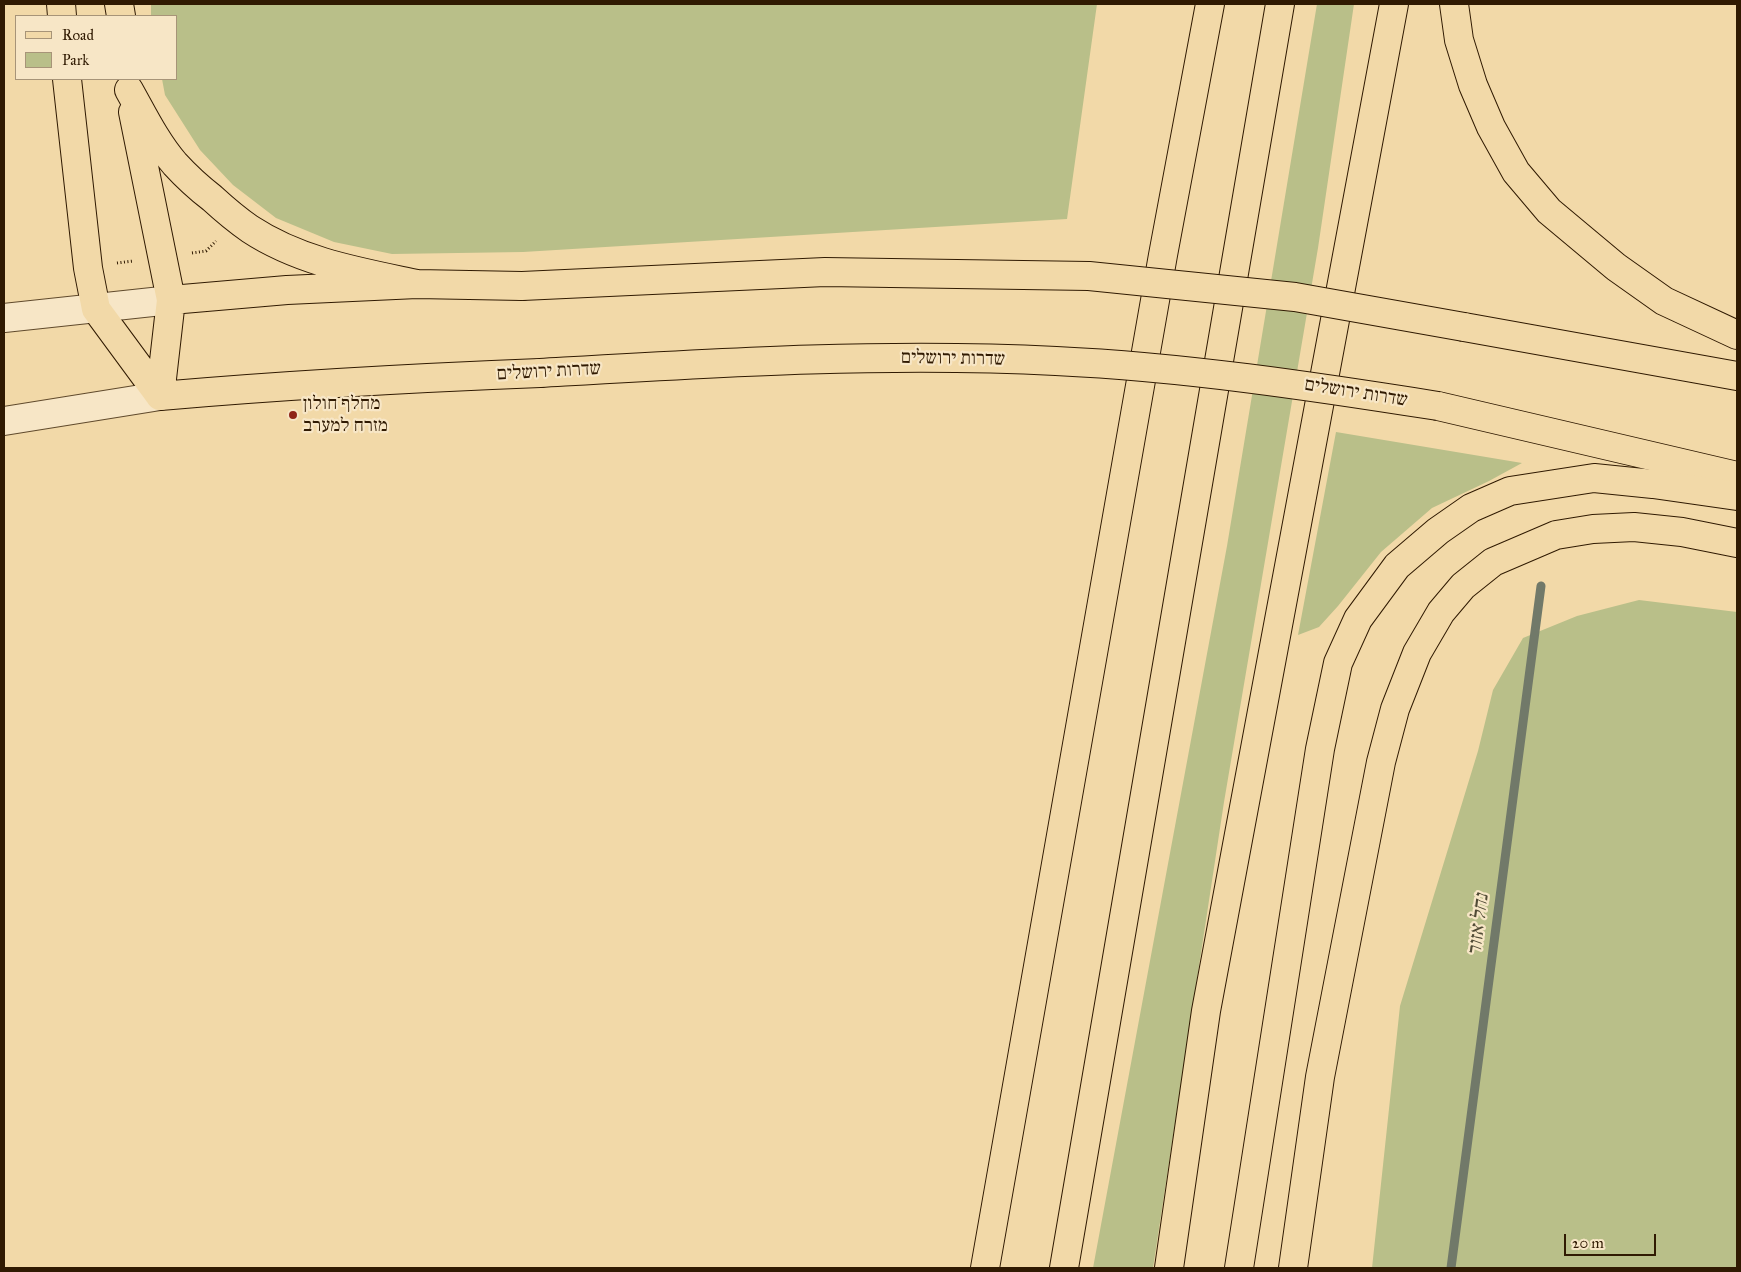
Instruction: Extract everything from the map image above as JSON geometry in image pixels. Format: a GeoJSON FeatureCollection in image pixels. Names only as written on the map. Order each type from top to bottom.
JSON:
{"type":"FeatureCollection","features":[{"type":"Feature","properties":{"kind":"main road"},"geometry":{"type":"LineString","coordinates":[[984,1268],[1161,264],[1210,4]]}},
{"type":"Feature","properties":{"kind":"main road"},"geometry":{"type":"LineString","coordinates":[[1064,1268],[1280,4]]}},
{"type":"Feature","properties":{"kind":"main road"},"geometry":{"type":"LineString","coordinates":[[1169,1268],[1206,1011],[1394,4]]}},
{"type":"Feature","properties":{"kind":"main road"},"geometry":{"type":"LineString","coordinates":[[1454,4],[1458,40],[1473,85],[1491,127],[1516,172],[1549,211],[1616,267],[1664,300],[1737,335]]}},
{"type":"Feature","properties":{"kind":"main road"},"geometry":{"type":"LineString","coordinates":[[68,80],[88,268],[96,309],[160,396]]}},
{"type":"Feature","properties":{"kind":"main road"},"geometry":{"type":"LineString","coordinates":[[128,84],[171,300],[160,396]]}},
{"type":"Feature","properties":{"kind":"main road"},"geometry":{"type":"LineString","coordinates":[[128,84],[155,136],[176,164],[204,192],[251,230],[310,258],[347,269],[417,284]]}},
{"type":"Feature","properties":{"kind":"main road"},"geometry":{"type":"LineString","coordinates":[[171,300],[287,290],[417,284],[522,286],[824,272],[1089,276],[1295,297],[1737,376]]}},
{"type":"Feature","properties":{"kind":"main road","name":"שדרות ירושלים"},"geometry":{"type":"LineString","coordinates":[[160,396],[408,378],[689,365],[921,357],[1055,361],[1161,368],[1270,380],[1438,406],[1737,476]]}},
{"type":"Feature","properties":{"kind":"main road"},"geometry":{"type":"LineString","coordinates":[[1239,1268],[1320,749],[1338,663],[1358,619],[1397,566],[1438,530],[1471,508],[1510,491],[1594,478],[1737,496]]}},
{"type":"Feature","properties":{"kind":"main road"},"geometry":{"type":"LineString","coordinates":[[1294,1268],[1320,1077],[1381,762],[1395,709],[1417,653],[1441,612],[1462,586],[1493,562],[1556,535],[1593,529],[1634,527],[1682,532],[1737,543]]}},
{"type":"Feature","properties":{"kind":"street"},"geometry":{"type":"LineString","coordinates":[[4,318],[171,300]]}},
{"type":"Feature","properties":{"kind":"street"},"geometry":{"type":"LineString","coordinates":[[4,421],[160,396]]}},
{"type":"Feature","properties":{"kind":"green space"},"geometry":{"type":"Polygon","coordinates":[[[151,4],[1097,4],[1067,219],[523,252],[392,254],[334,242],[276,218],[233,185],[200,150],[165,95],[162,80],[178,80],[178,15],[151,15],[151,4]]]}},
{"type":"Feature","properties":{"kind":"green space"},"geometry":{"type":"Polygon","coordinates":[[[1317,4],[1354,4],[1318,248],[1224,802],[1153,1268],[1093,1268],[1227,546],[1317,4]]]}},
{"type":"Feature","properties":{"kind":"green space"},"geometry":{"type":"Polygon","coordinates":[[[1336,432],[1522,463],[1432,508],[1381,552],[1319,627],[1298,635],[1336,432]]]}},
{"type":"Feature","properties":{"kind":"green space"},"geometry":{"type":"Polygon","coordinates":[[[1639,600],[1737,612],[1737,1268],[1372,1268],[1400,1006],[1478,751],[1493,690],[1523,638],[1577,616],[1639,600]]]}},
{"type":"Feature","properties":{"kind":"waterway","name":"נחל אזור"},"geometry":{"type":"LineString","coordinates":[[1451,1268],[1541,586]]}},
{"type":"Feature","properties":{"kind":"place","name":"מחלף חולון מזרח למערב"},"geometry":{"type":"Point","coordinates":[293,415]}}]}
